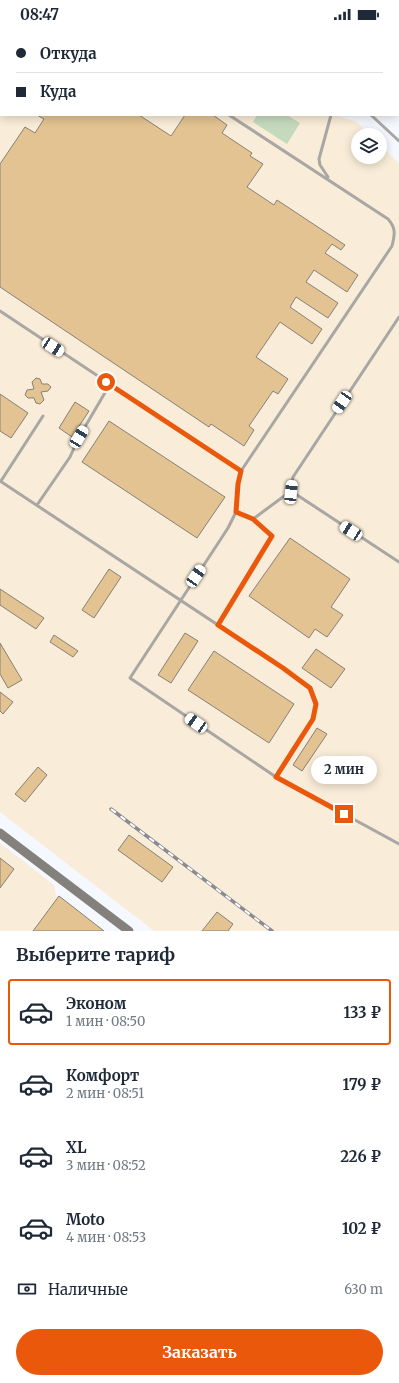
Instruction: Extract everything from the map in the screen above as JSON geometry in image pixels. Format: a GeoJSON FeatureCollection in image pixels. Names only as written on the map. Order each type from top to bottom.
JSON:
{"type":"FeatureCollection","features":[{"type":"Feature","properties":{"kind":"main road"},"geometry":{"type":"LineString","coordinates":[[0,833],[129,931]]}},
{"type":"Feature","properties":{"kind":"lane"},"geometry":{"type":"LineString","coordinates":[[231,116],[388,218],[395,231],[392,246],[241,471],[238,484],[236,512],[228,528],[130,678],[276,777],[399,844]]}},
{"type":"Feature","properties":{"kind":"lane"},"geometry":{"type":"LineString","coordinates":[[330,116],[319,159],[323,171],[330,180]]}},
{"type":"Feature","properties":{"kind":"lane"},"geometry":{"type":"LineString","coordinates":[[372,116],[399,141]]}},
{"type":"Feature","properties":{"kind":"lane"},"geometry":{"type":"LineString","coordinates":[[0,311],[241,471]]}},
{"type":"Feature","properties":{"kind":"lane"},"geometry":{"type":"LineString","coordinates":[[291,492],[292,477],[399,317]]}},
{"type":"Feature","properties":{"kind":"lane"},"geometry":{"type":"LineString","coordinates":[[37,505],[70,457],[79,437],[106,391],[106,382]]}},
{"type":"Feature","properties":{"kind":"lane"},"geometry":{"type":"LineString","coordinates":[[106,391],[115,388]]}},
{"type":"Feature","properties":{"kind":"lane"},"geometry":{"type":"LineString","coordinates":[[43,416],[0,481],[283,668],[310,688],[316,704],[313,719],[276,777]]}},
{"type":"Feature","properties":{"kind":"lane"},"geometry":{"type":"LineString","coordinates":[[253,519],[291,492]]}},
{"type":"Feature","properties":{"kind":"lane"},"geometry":{"type":"LineString","coordinates":[[291,492],[399,562]]}},
{"type":"Feature","properties":{"kind":"lane"},"geometry":{"type":"LineString","coordinates":[[218,625],[272,536],[253,519],[236,512]]}},
{"type":"Feature","properties":{"kind":"shaded area"},"geometry":{"type":"Polygon","coordinates":[[[0,116],[338,116],[357,122],[363,128],[351,128],[351,164],[387,164],[387,152],[399,163],[399,931],[154,931],[0,812],[0,116]]]}},
{"type":"Feature","properties":{"kind":"shaded area"},"geometry":{"type":"Polygon","coordinates":[[[0,843],[54,885],[56,895],[104,931],[0,931],[0,843]]]}},
{"type":"Feature","properties":{"kind":"green space"},"geometry":{"type":"Polygon","coordinates":[[[256,116],[289,116],[300,123],[287,144],[253,122],[256,116]]]}},
{"type":"Feature","properties":{"kind":"building"},"geometry":{"type":"Polygon","coordinates":[[[39,116],[141,116],[171,136],[184,116],[214,116],[227,125],[222,133],[252,153],[250,156],[263,164],[247,187],[274,205],[277,200],[345,245],[341,250],[332,244],[325,253],[358,275],[347,292],[314,270],[306,282],[338,303],[328,318],[296,297],[290,307],[322,329],[312,344],[280,322],[256,357],[288,379],[278,394],[273,391],[249,426],[254,430],[244,446],[211,424],[209,427],[0,287],[0,164],[25,127],[35,133],[44,119],[39,116]]]}},
{"type":"Feature","properties":{"kind":"building"},"geometry":{"type":"Polygon","coordinates":[[[36,378],[40,379],[42,384],[48,384],[51,387],[48,391],[41,392],[44,400],[40,404],[36,403],[34,398],[28,398],[25,395],[27,390],[34,389],[32,382],[36,378]]]}},
{"type":"Feature","properties":{"kind":"building"},"geometry":{"type":"Polygon","coordinates":[[[0,394],[28,413],[11,438],[0,431],[0,394]]]}},
{"type":"Feature","properties":{"kind":"building"},"geometry":{"type":"Polygon","coordinates":[[[75,402],[89,411],[72,437],[59,428],[75,402]]]}},
{"type":"Feature","properties":{"kind":"building"},"geometry":{"type":"Polygon","coordinates":[[[109,421],[225,497],[197,538],[82,462],[109,421]]]}},
{"type":"Feature","properties":{"kind":"building"},"geometry":{"type":"Polygon","coordinates":[[[290,538],[350,579],[331,607],[343,615],[327,637],[315,629],[309,638],[249,596],[290,538]]]}},
{"type":"Feature","properties":{"kind":"building"},"geometry":{"type":"Polygon","coordinates":[[[109,569],[121,577],[94,618],[82,610],[109,569]]]}},
{"type":"Feature","properties":{"kind":"building"},"geometry":{"type":"Polygon","coordinates":[[[0,589],[44,618],[36,629],[0,605],[0,589]]]}},
{"type":"Feature","properties":{"kind":"building"},"geometry":{"type":"Polygon","coordinates":[[[185,633],[198,641],[171,683],[158,675],[185,633]]]}},
{"type":"Feature","properties":{"kind":"building"},"geometry":{"type":"Polygon","coordinates":[[[54,635],[78,651],[73,657],[50,642],[54,635]]]}},
{"type":"Feature","properties":{"kind":"building"},"geometry":{"type":"Polygon","coordinates":[[[0,643],[22,680],[8,688],[0,674],[0,643]]]}},
{"type":"Feature","properties":{"kind":"building"},"geometry":{"type":"Polygon","coordinates":[[[316,649],[345,669],[331,688],[302,668],[316,649]]]}},
{"type":"Feature","properties":{"kind":"building"},"geometry":{"type":"Polygon","coordinates":[[[214,651],[294,704],[269,743],[188,690],[214,651]]]}},
{"type":"Feature","properties":{"kind":"building"},"geometry":{"type":"Polygon","coordinates":[[[0,692],[13,702],[3,714],[0,711],[0,692]]]}},
{"type":"Feature","properties":{"kind":"building"},"geometry":{"type":"Polygon","coordinates":[[[317,728],[327,734],[302,771],[293,765],[317,728]]]}},
{"type":"Feature","properties":{"kind":"building"},"geometry":{"type":"Polygon","coordinates":[[[38,767],[47,775],[25,802],[15,794],[38,767]]]}},
{"type":"Feature","properties":{"kind":"building"},"geometry":{"type":"Polygon","coordinates":[[[129,835],[173,867],[162,882],[118,850],[129,835]]]}},
{"type":"Feature","properties":{"kind":"building"},"geometry":{"type":"Polygon","coordinates":[[[0,858],[14,869],[0,888],[0,858]]]}},
{"type":"Feature","properties":{"kind":"building"},"geometry":{"type":"Polygon","coordinates":[[[59,896],[104,931],[33,931],[59,896]]]}},
{"type":"Feature","properties":{"kind":"building"},"geometry":{"type":"Polygon","coordinates":[[[217,912],[233,924],[228,931],[202,931],[217,912]]]}},
{"type":"Feature","properties":{"kind":"railway"},"geometry":{"type":"LineString","coordinates":[[111,809],[272,931]]}},
{"type":"Feature","properties":{"kind":"route"},"geometry":{"type":"LineString","coordinates":[[106,382],[241,471],[238,484],[236,512],[253,519],[272,536],[218,625],[283,668],[310,688],[316,704],[313,719],[276,777],[344,814]]}}]}
